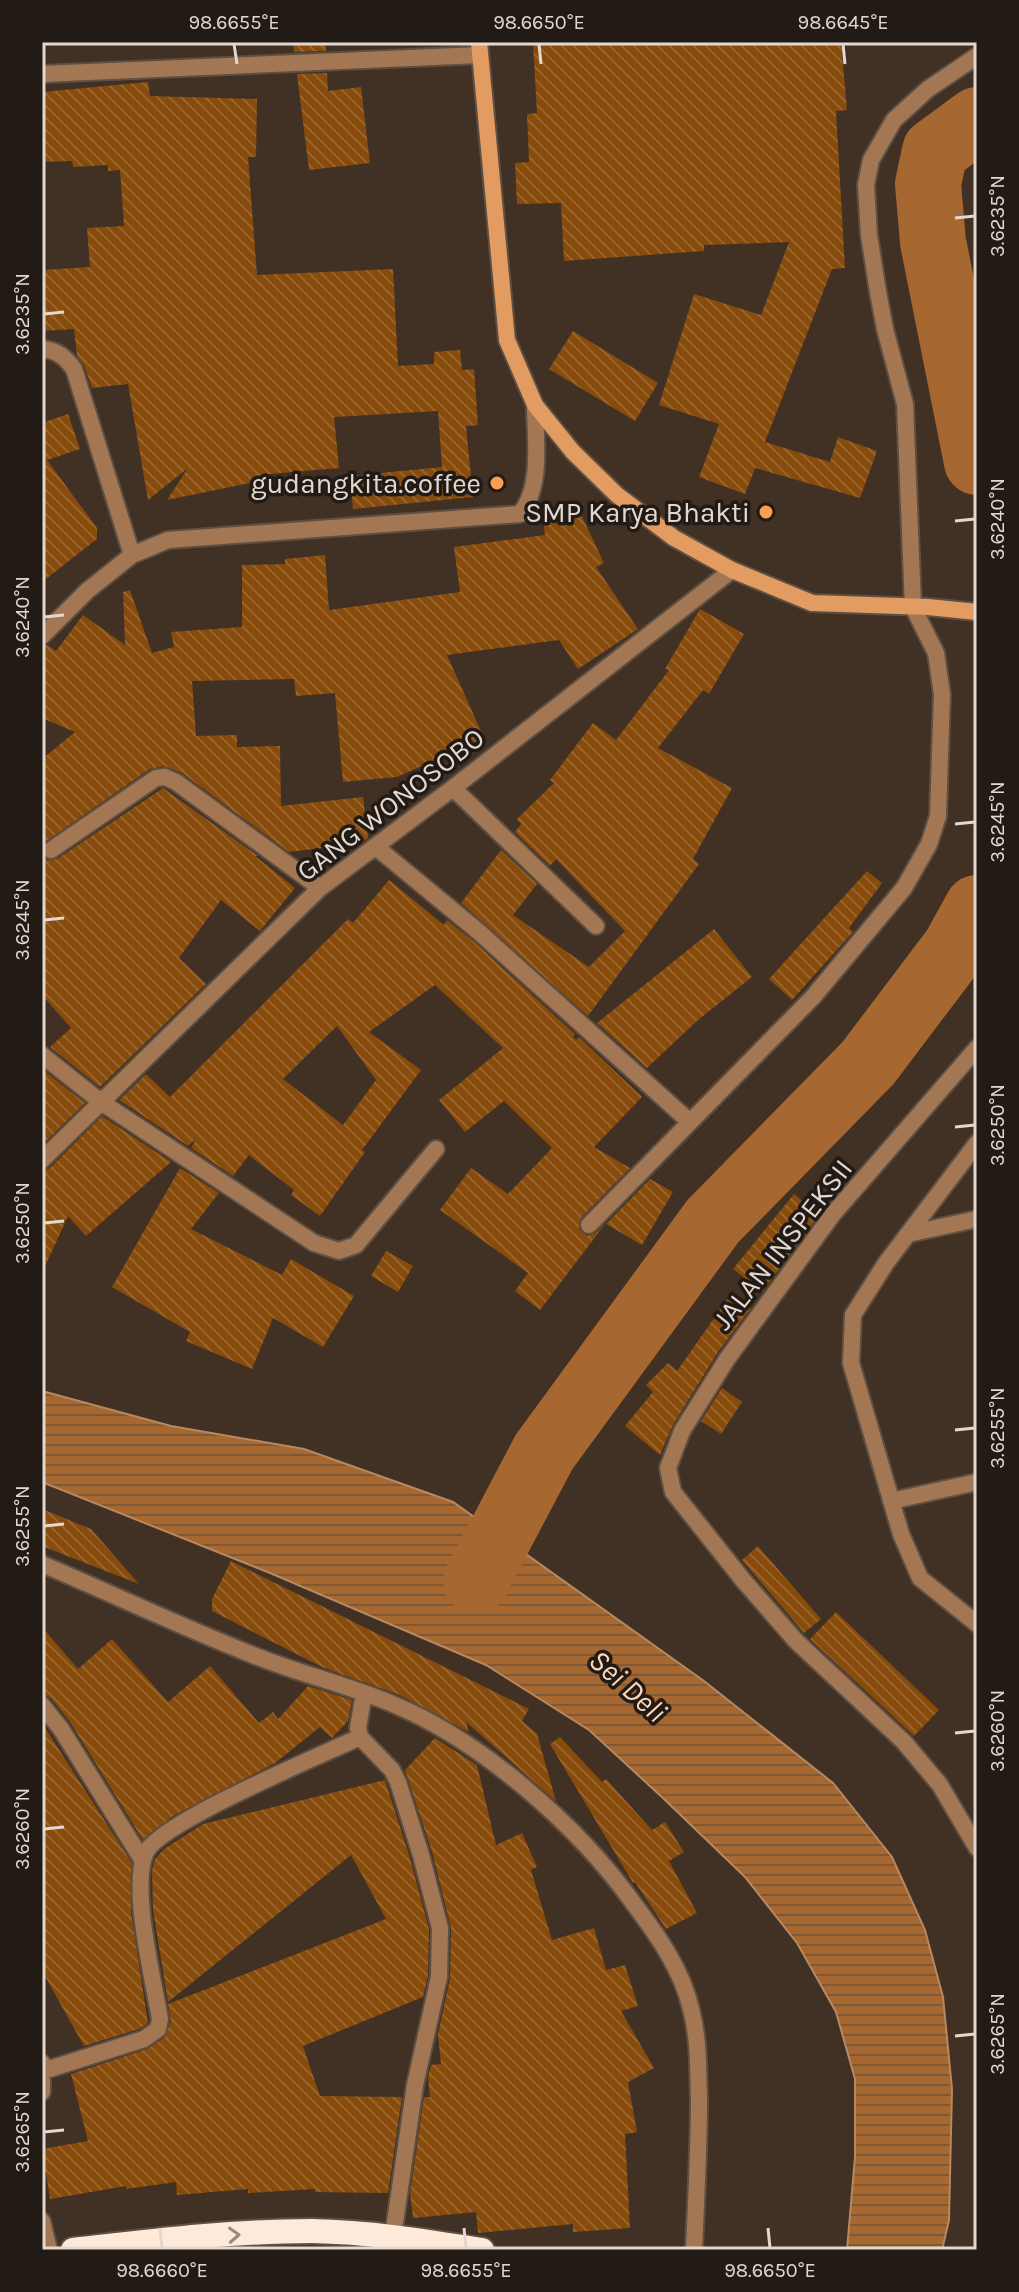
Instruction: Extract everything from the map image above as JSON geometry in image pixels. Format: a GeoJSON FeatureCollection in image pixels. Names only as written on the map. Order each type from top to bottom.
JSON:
{"type":"FeatureCollection","features":[{"type":"Feature","properties":{"kind":"highway"},"geometry":{"type":"LineString","coordinates":[[73,2250],[175,2238],[311,2231],[393,2236],[482,2250]]}},
{"type":"Feature","properties":{"kind":"main road"},"geometry":{"type":"LineString","coordinates":[[480,49],[507,340],[535,405],[573,452],[617,495],[674,538],[732,570],[812,603],[977,612]]}},
{"type":"Feature","properties":{"kind":"street"},"geometry":{"type":"LineString","coordinates":[[42,74],[480,49]]}},
{"type":"Feature","properties":{"kind":"street"},"geometry":{"type":"LineString","coordinates":[[589,1225],[813,997],[904,888],[929,844],[938,816],[942,694],[936,653],[920,607],[905,404],[878,292],[869,235],[866,185],[871,160],[894,120],[928,89],[977,56]]}},
{"type":"Feature","properties":{"kind":"street"},"geometry":{"type":"LineString","coordinates":[[42,349],[65,357],[74,369],[132,555]]}},
{"type":"Feature","properties":{"kind":"street"},"geometry":{"type":"LineString","coordinates":[[42,636],[87,591],[132,555],[168,540],[520,514],[530,502],[533,486],[535,405]]}},
{"type":"Feature","properties":{"kind":"street","name":"GANG WONOSOBO"},"geometry":{"type":"LineString","coordinates":[[42,1160],[320,888],[732,570]]}},
{"type":"Feature","properties":{"kind":"street"},"geometry":{"type":"LineString","coordinates":[[51,850],[156,778],[165,777],[320,888]]}},
{"type":"Feature","properties":{"kind":"street"},"geometry":{"type":"LineString","coordinates":[[453,788],[596,926]]}},
{"type":"Feature","properties":{"kind":"street"},"geometry":{"type":"LineString","coordinates":[[376,847],[479,932],[690,1122]]}},
{"type":"Feature","properties":{"kind":"street","name":"JALAN INSPEKSII"},"geometry":{"type":"LineString","coordinates":[[977,1048],[833,1214],[727,1359],[682,1431],[668,1468],[673,1492],[743,1580],[796,1641],[904,1742],[940,1785],[977,1848]]}},
{"type":"Feature","properties":{"kind":"street"},"geometry":{"type":"LineString","coordinates":[[42,1055],[101,1102],[314,1243],[339,1251],[356,1245],[436,1149]]}},
{"type":"Feature","properties":{"kind":"street"},"geometry":{"type":"LineString","coordinates":[[977,1143],[908,1234],[853,1315],[851,1363],[901,1534],[920,1578],[977,1624]]}},
{"type":"Feature","properties":{"kind":"street"},"geometry":{"type":"LineString","coordinates":[[908,1234],[977,1219]]}},
{"type":"Feature","properties":{"kind":"street"},"geometry":{"type":"LineString","coordinates":[[891,1501],[977,1482]]}},
{"type":"Feature","properties":{"kind":"street"},"geometry":{"type":"LineString","coordinates":[[42,1564],[255,1656],[396,1705],[434,1725],[496,1765],[585,1843],[621,1885],[657,1936],[683,1981],[692,2011],[698,2052],[699,2143],[694,2250]]}},
{"type":"Feature","properties":{"kind":"street"},"geometry":{"type":"LineString","coordinates":[[364,1693],[358,1728],[360,1737],[392,1770],[398,1782],[440,1928],[439,1977],[415,2085],[393,2236]]}},
{"type":"Feature","properties":{"kind":"street"},"geometry":{"type":"LineString","coordinates":[[42,1705],[61,1729],[143,1861]]}},
{"type":"Feature","properties":{"kind":"street"},"geometry":{"type":"LineString","coordinates":[[42,2092],[43,2067],[144,2039],[158,2029],[160,2019],[147,1950],[141,1888],[143,1861],[153,1842],[206,1810],[360,1737]]}},
{"type":"Feature","properties":{"kind":"street"},"geometry":{"type":"LineString","coordinates":[[42,2221],[49,2250]]}},
{"type":"Feature","properties":{"kind":"water","name":"Sei Deli"},"geometry":{"type":"Polygon","coordinates":[[[42,1391],[171,1426],[304,1449],[453,1502],[704,1681],[833,1783],[892,1857],[925,1930],[943,1997],[952,2089],[949,2220],[942,2250],[847,2250],[855,2157],[855,2079],[836,2012],[797,1943],[745,1877],[664,1799],[589,1730],[486,1665],[270,1573],[42,1482],[42,1391]]]}},
{"type":"Feature","properties":{"kind":"building"},"geometry":{"type":"Polygon","coordinates":[[[293,42],[325,42],[326,51],[294,52],[293,42]]]}},
{"type":"Feature","properties":{"kind":"building"},"geometry":{"type":"Polygon","coordinates":[[[841,42],[847,110],[836,111],[845,268],[832,269],[765,442],[830,462],[838,437],[877,451],[860,498],[755,468],[745,494],[699,477],[719,424],[659,405],[694,294],[761,315],[789,242],[704,245],[704,251],[564,261],[561,203],[517,204],[515,163],[529,162],[527,114],[537,113],[533,44],[841,42]]]}},
{"type":"Feature","properties":{"kind":"building"},"geometry":{"type":"Polygon","coordinates":[[[327,73],[328,91],[361,87],[370,163],[309,170],[297,74],[327,73]]]}},
{"type":"Feature","properties":{"kind":"building"},"geometry":{"type":"Polygon","coordinates":[[[148,82],[150,96],[257,99],[256,157],[248,157],[257,275],[393,269],[398,366],[434,364],[434,352],[460,350],[462,370],[474,369],[478,425],[466,426],[473,497],[353,509],[350,476],[442,467],[438,411],[334,417],[339,468],[269,474],[270,479],[167,500],[188,468],[148,500],[128,384],[92,388],[84,365],[77,356],[74,329],[42,331],[42,270],[90,267],[87,228],[124,226],[120,170],[108,171],[108,165],[73,167],[72,161],[42,162],[42,92],[148,82]]]}},
{"type":"Feature","properties":{"kind":"building"},"geometry":{"type":"Polygon","coordinates":[[[573,331],[658,383],[635,421],[549,369],[573,331]]]}},
{"type":"Feature","properties":{"kind":"building"},"geometry":{"type":"Polygon","coordinates":[[[68,414],[80,449],[47,460],[97,528],[97,539],[42,582],[42,423],[68,414]]]}},
{"type":"Feature","properties":{"kind":"building"},"geometry":{"type":"Polygon","coordinates":[[[576,504],[604,563],[596,567],[638,629],[578,669],[559,640],[447,655],[484,738],[397,777],[343,782],[335,693],[296,696],[294,679],[192,681],[196,736],[237,735],[237,747],[280,746],[281,806],[363,797],[368,838],[362,843],[289,852],[182,773],[164,766],[150,769],[42,844],[42,759],[75,732],[42,718],[42,647],[47,645],[56,651],[83,615],[125,645],[123,592],[130,590],[152,653],[174,647],[171,632],[242,627],[242,565],[285,564],[285,559],[325,555],[329,610],[460,592],[454,547],[545,535],[542,510],[576,504]]]}},
{"type":"Feature","properties":{"kind":"building"},"geometry":{"type":"Polygon","coordinates":[[[700,609],[744,634],[709,694],[703,690],[658,748],[732,788],[693,859],[699,864],[588,1016],[461,903],[501,850],[537,884],[513,915],[589,967],[625,931],[556,859],[550,866],[515,832],[521,824],[517,819],[554,783],[550,780],[593,723],[616,740],[669,670],[665,669],[700,609]]]}},
{"type":"Feature","properties":{"kind":"building"},"geometry":{"type":"Polygon","coordinates":[[[163,788],[258,856],[255,856],[295,888],[260,931],[221,900],[179,958],[206,984],[100,1087],[50,1047],[71,1028],[42,995],[42,856],[47,860],[57,859],[163,788]]]}},
{"type":"Feature","properties":{"kind":"building"},"geometry":{"type":"Polygon","coordinates":[[[867,871],[882,883],[849,928],[853,932],[792,1000],[769,979],[867,871]]]}},
{"type":"Feature","properties":{"kind":"building"},"geometry":{"type":"Polygon","coordinates":[[[389,880],[444,925],[447,920],[472,940],[575,1034],[573,1037],[576,1040],[579,1037],[642,1097],[594,1147],[630,1168],[581,1218],[579,1229],[587,1236],[596,1233],[605,1224],[540,1310],[515,1291],[528,1273],[440,1210],[471,1168],[508,1194],[552,1148],[504,1101],[465,1132],[439,1100],[503,1048],[435,985],[369,1032],[421,1070],[362,1150],[365,1152],[320,1216],[291,1195],[294,1190],[249,1155],[233,1176],[191,1148],[196,1139],[188,1146],[119,1100],[146,1074],[170,1097],[348,919],[353,923],[389,880]],[[337,1026],[283,1079],[343,1125],[376,1080],[337,1026]]]}},
{"type":"Feature","properties":{"kind":"building"},"geometry":{"type":"Polygon","coordinates":[[[714,929],[752,977],[698,1020],[647,1068],[597,1023],[714,929]]]}},
{"type":"Feature","properties":{"kind":"building"},"geometry":{"type":"Polygon","coordinates":[[[42,1069],[85,1103],[42,1145],[42,1069]]]}},
{"type":"Feature","properties":{"kind":"building"},"geometry":{"type":"Polygon","coordinates":[[[102,1116],[171,1162],[86,1236],[68,1216],[42,1273],[42,1171],[50,1168],[102,1116]]]}},
{"type":"Feature","properties":{"kind":"building"},"geometry":{"type":"Polygon","coordinates":[[[180,1168],[219,1193],[191,1229],[282,1275],[291,1259],[354,1296],[323,1347],[273,1318],[252,1369],[186,1341],[190,1332],[112,1287],[180,1168]]]}},
{"type":"Feature","properties":{"kind":"building"},"geometry":{"type":"Polygon","coordinates":[[[650,1179],[673,1192],[642,1245],[606,1224],[650,1179]]]}},
{"type":"Feature","properties":{"kind":"building"},"geometry":{"type":"Polygon","coordinates":[[[794,1194],[819,1215],[762,1292],[733,1269],[794,1194]]]}},
{"type":"Feature","properties":{"kind":"building"},"geometry":{"type":"Polygon","coordinates":[[[386,1251],[413,1266],[398,1292],[371,1276],[386,1251]]]}},
{"type":"Feature","properties":{"kind":"building"},"geometry":{"type":"Polygon","coordinates":[[[731,1294],[751,1308],[718,1352],[673,1425],[660,1455],[625,1426],[653,1392],[646,1385],[668,1363],[677,1371],[731,1294]]]}},
{"type":"Feature","properties":{"kind":"building"},"geometry":{"type":"Polygon","coordinates":[[[722,1388],[742,1402],[721,1434],[701,1421],[722,1388]]]}},
{"type":"Feature","properties":{"kind":"building"},"geometry":{"type":"Polygon","coordinates":[[[42,1509],[91,1529],[139,1584],[42,1546],[42,1509]]]}},
{"type":"Feature","properties":{"kind":"building"},"geometry":{"type":"Polygon","coordinates":[[[758,1546],[821,1619],[804,1633],[742,1560],[758,1546]]]}},
{"type":"Feature","properties":{"kind":"building"},"geometry":{"type":"Polygon","coordinates":[[[231,1561],[529,1709],[522,1721],[537,1734],[556,1801],[466,1722],[469,1732],[400,1695],[324,1668],[212,1611],[212,1599],[231,1561]]]}},
{"type":"Feature","properties":{"kind":"building"},"geometry":{"type":"Polygon","coordinates":[[[836,1612],[939,1710],[914,1736],[810,1639],[836,1612]]]}},
{"type":"Feature","properties":{"kind":"building"},"geometry":{"type":"Polygon","coordinates":[[[42,1627],[78,1669],[112,1639],[168,1702],[210,1666],[259,1723],[273,1712],[278,1719],[308,1686],[352,1700],[348,1721],[332,1738],[320,1727],[275,1763],[173,1816],[143,1840],[70,1722],[51,1698],[42,1694],[42,1627]]]}},
{"type":"Feature","properties":{"kind":"building"},"geometry":{"type":"Polygon","coordinates":[[[42,1723],[132,1863],[131,1913],[148,2023],[139,2029],[84,2046],[42,1971],[42,1723]]]}},
{"type":"Feature","properties":{"kind":"building"},"geometry":{"type":"Polygon","coordinates":[[[560,1737],[602,1782],[606,1779],[652,1830],[665,1822],[684,1852],[669,1861],[697,1913],[666,1929],[633,1883],[550,1744],[560,1737]]]}},
{"type":"Feature","properties":{"kind":"building"},"geometry":{"type":"Polygon","coordinates":[[[435,1738],[477,1765],[496,1845],[522,1833],[537,1867],[531,1870],[552,1940],[594,1928],[606,1970],[625,1965],[638,2006],[621,2011],[654,2068],[628,2082],[637,2132],[625,2134],[630,2228],[573,2232],[573,2224],[478,2233],[476,2212],[413,2218],[410,2193],[424,2097],[430,2097],[428,2077],[431,2065],[441,2064],[438,2034],[450,1979],[451,1928],[432,1852],[405,1770],[435,1738]]]}},
{"type":"Feature","properties":{"kind":"building"},"geometry":{"type":"Polygon","coordinates":[[[385,1780],[429,1929],[428,1976],[423,1997],[303,2046],[320,2096],[402,2097],[388,2193],[315,2192],[315,2189],[248,2193],[248,2189],[177,2195],[176,2182],[126,2189],[126,2186],[50,2199],[42,2149],[88,2141],[71,2074],[147,2049],[164,2038],[171,2021],[168,2004],[386,1919],[351,1855],[168,2002],[153,1910],[152,1871],[155,1859],[164,1849],[203,1824],[385,1780]]]}},
{"type":"Feature","properties":{"kind":"waterway"},"geometry":{"type":"LineString","coordinates":[[977,120],[935,151],[928,184],[933,242],[977,462]]}},
{"type":"Feature","properties":{"kind":"waterway"},"geometry":{"type":"LineString","coordinates":[[476,1581],[544,1452],[713,1221],[868,1063],[955,948],[977,908]]}},
{"type":"Feature","properties":{"kind":"place","name":"gudangkita.coffee"},"geometry":{"type":"Point","coordinates":[497,483]}},
{"type":"Feature","properties":{"kind":"place","name":"SMP Karya Bhakti"},"geometry":{"type":"Point","coordinates":[766,512]}}]}
